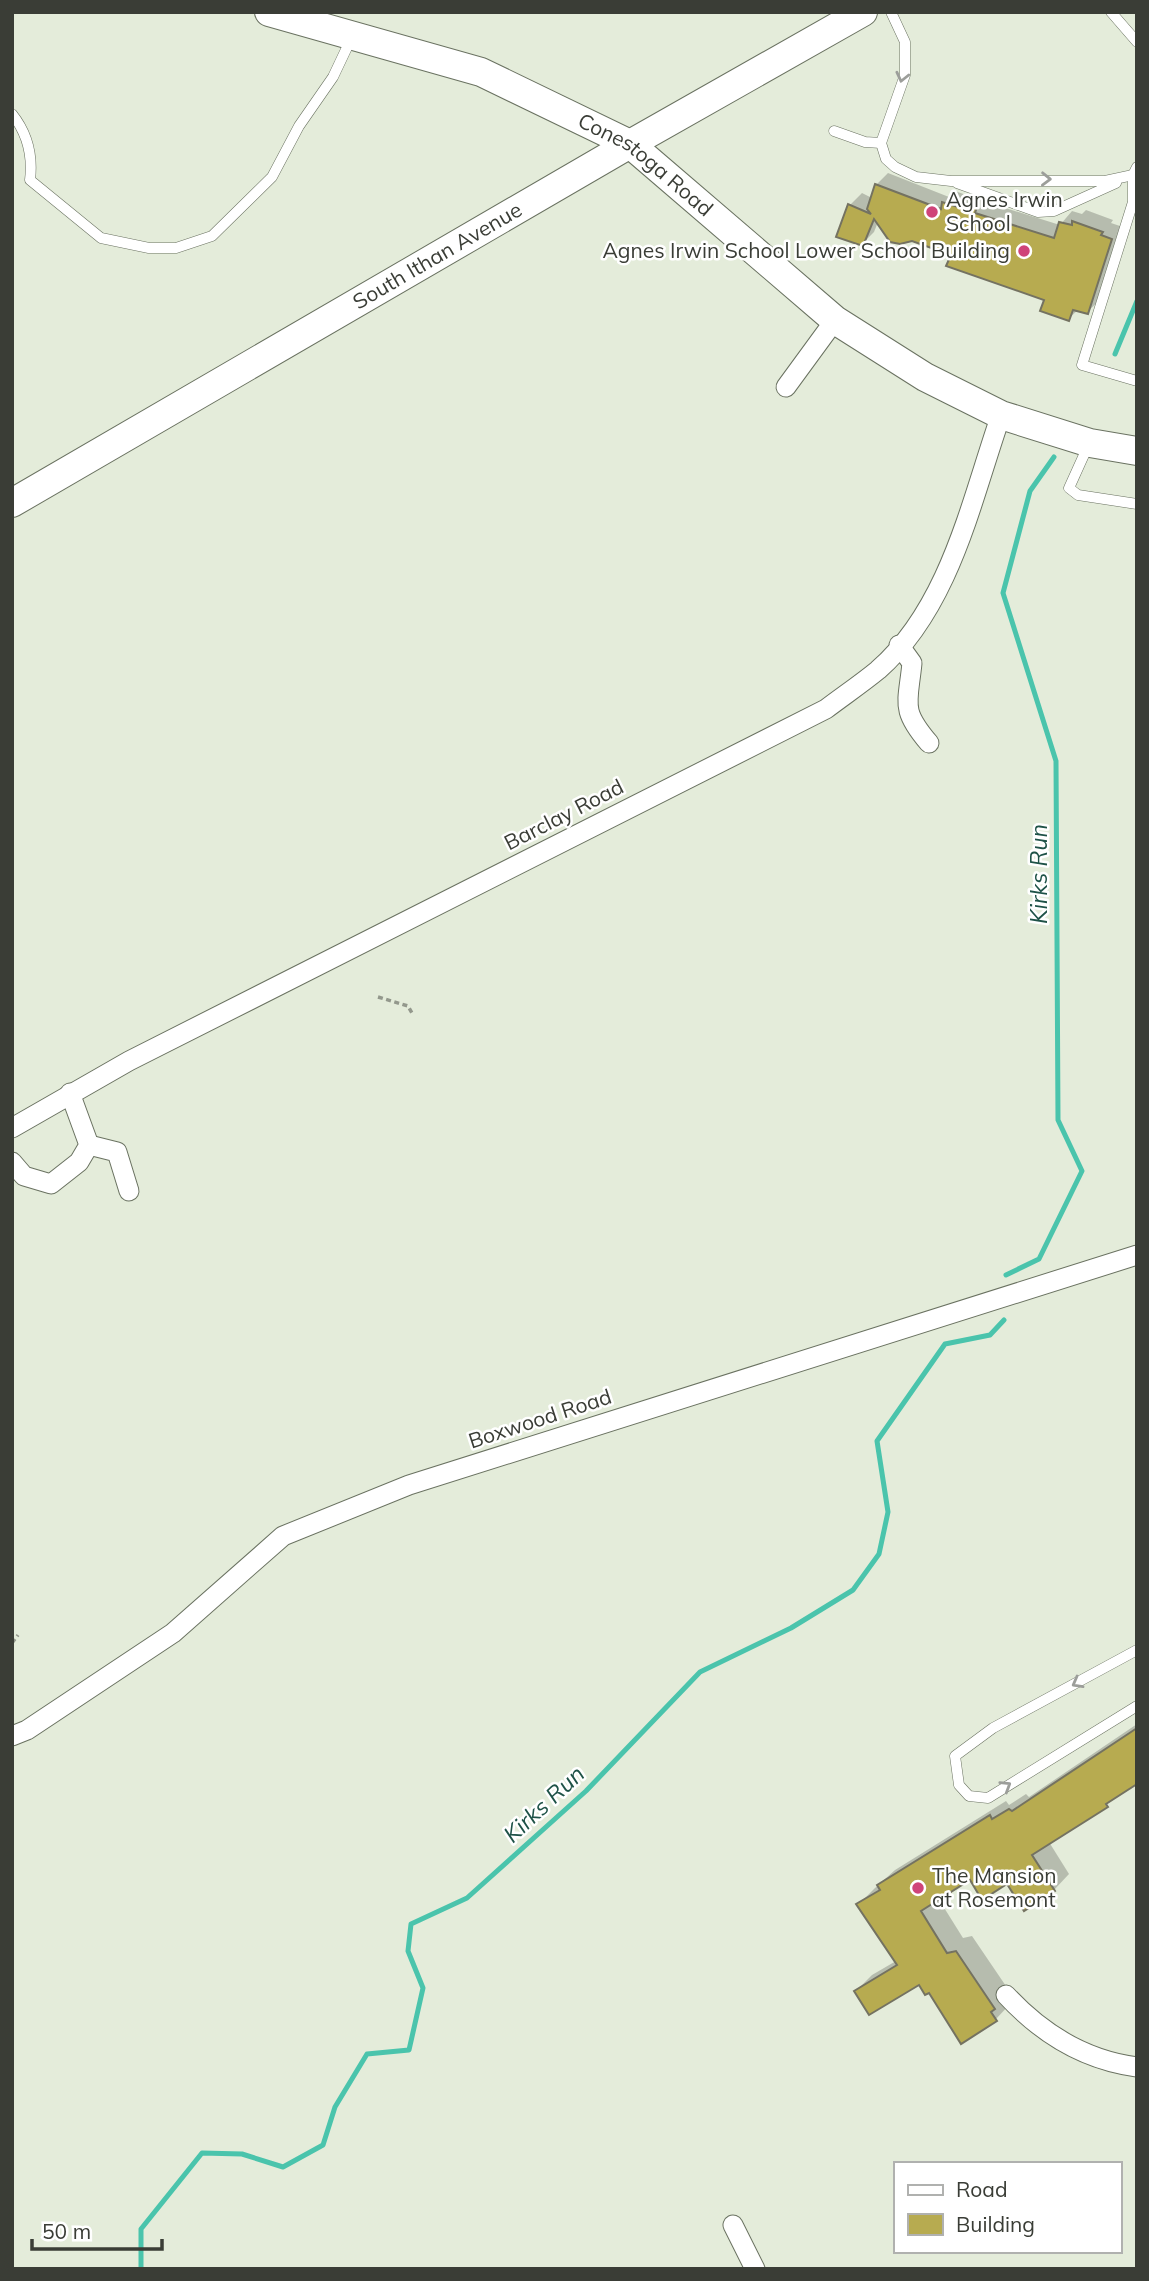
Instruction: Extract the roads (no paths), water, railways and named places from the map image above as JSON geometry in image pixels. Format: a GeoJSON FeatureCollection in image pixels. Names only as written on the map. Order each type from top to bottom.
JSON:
{"type":"FeatureCollection","features":[{"type":"Feature","properties":{"kind":"main road","name":"Conestoga Road"},"geometry":{"type":"LineString","coordinates":[[269,12],[481,72],[630,144],[835,320],[925,377],[1001,415],[1090,443],[1137,451]]}},
{"type":"Feature","properties":{"kind":"main road","name":"South Ithan Avenue"},"geometry":{"type":"LineString","coordinates":[[12,503],[630,144],[863,12]]}},
{"type":"Feature","properties":{"kind":"street"},"geometry":{"type":"LineString","coordinates":[[786,387],[835,320]]}},
{"type":"Feature","properties":{"kind":"street","name":"Barclay Road"},"geometry":{"type":"LineString","coordinates":[[12,1128],[70,1093],[826,709],[879,669],[938,592],[1001,415]]}},
{"type":"Feature","properties":{"kind":"street"},"geometry":{"type":"LineString","coordinates":[[900,645],[912,663],[907,708],[911,721],[929,743]]}},
{"type":"Feature","properties":{"kind":"street"},"geometry":{"type":"LineString","coordinates":[[70,1093],[89,1145]]}},
{"type":"Feature","properties":{"kind":"street"},"geometry":{"type":"LineString","coordinates":[[12,1162],[24,1176],[51,1184],[79,1162],[89,1145]]}},
{"type":"Feature","properties":{"kind":"street"},"geometry":{"type":"LineString","coordinates":[[89,1145],[117,1153],[129,1191]]}},
{"type":"Feature","properties":{"kind":"street","name":"Boxwood Road"},"geometry":{"type":"LineString","coordinates":[[12,1736],[27,1730],[173,1633],[283,1536],[409,1485],[1137,1255]]}},
{"type":"Feature","properties":{"kind":"street"},"geometry":{"type":"LineString","coordinates":[[1006,1995],[1029,2021],[1075,2050],[1137,2067]]}},
{"type":"Feature","properties":{"kind":"street"},"geometry":{"type":"LineString","coordinates":[[733,2225],[755,2269]]}},
{"type":"Feature","properties":{"kind":"lane"},"geometry":{"type":"LineString","coordinates":[[891,12],[905,42],[905,75],[881,143],[886,159],[895,167],[916,177],[951,181],[1105,181],[1135,171]]}},
{"type":"Feature","properties":{"kind":"lane"},"geometry":{"type":"LineString","coordinates":[[1111,12],[1137,42]]}},
{"type":"Feature","properties":{"kind":"lane"},"geometry":{"type":"LineString","coordinates":[[12,114],[21,125],[32,158],[30,180],[42,193],[100,238],[149,248],[176,248],[212,236],[272,177],[299,126],[333,77],[353,36]]}},
{"type":"Feature","properties":{"kind":"lane"},"geometry":{"type":"LineString","coordinates":[[834,131],[865,142],[881,143]]}},
{"type":"Feature","properties":{"kind":"lane"},"geometry":{"type":"LineString","coordinates":[[951,181],[1038,212],[1046,212],[1054,211],[1135,171]]}},
{"type":"Feature","properties":{"kind":"lane"},"geometry":{"type":"LineString","coordinates":[[1135,171],[1133,202],[1082,365],[1137,381]]}},
{"type":"Feature","properties":{"kind":"lane"},"geometry":{"type":"LineString","coordinates":[[1090,443],[1069,488],[1078,495],[1137,504]]}},
{"type":"Feature","properties":{"kind":"lane"},"geometry":{"type":"LineString","coordinates":[[1137,1650],[993,1728],[956,1756],[959,1785],[969,1796],[988,1798],[1137,1706]]}},
{"type":"Feature","properties":{"kind":"waterway","name":"Kirks Run"},"geometry":{"type":"LineString","coordinates":[[1115,354],[1137,301]]}},
{"type":"Feature","properties":{"kind":"waterway","name":"Kirks Run"},"geometry":{"type":"LineString","coordinates":[[1006,1275],[1039,1259],[1082,1171],[1058,1120],[1056,761],[1003,593],[1030,491],[1054,457]]}},
{"type":"Feature","properties":{"kind":"waterway","name":"Kirks Run"},"geometry":{"type":"LineString","coordinates":[[141,2269],[141,2229],[202,2153],[242,2154],[283,2167],[323,2145],[335,2107],[367,2054],[409,2050],[423,1988],[408,1951],[411,1924],[467,1898],[586,1791],[700,1672],[791,1628],[853,1590],[879,1554],[888,1512],[877,1441],[945,1344],[990,1335],[1004,1320]]}},
{"type":"Feature","properties":{"kind":"place","name":"Agnes Irwin School"},"geometry":{"type":"Point","coordinates":[932,212]}},
{"type":"Feature","properties":{"kind":"place","name":"Agnes Irwin School Lower School Building"},"geometry":{"type":"Point","coordinates":[1024,251]}},
{"type":"Feature","properties":{"kind":"place","name":"The Mansion at Rosemont"},"geometry":{"type":"Point","coordinates":[918,1888]}}]}
